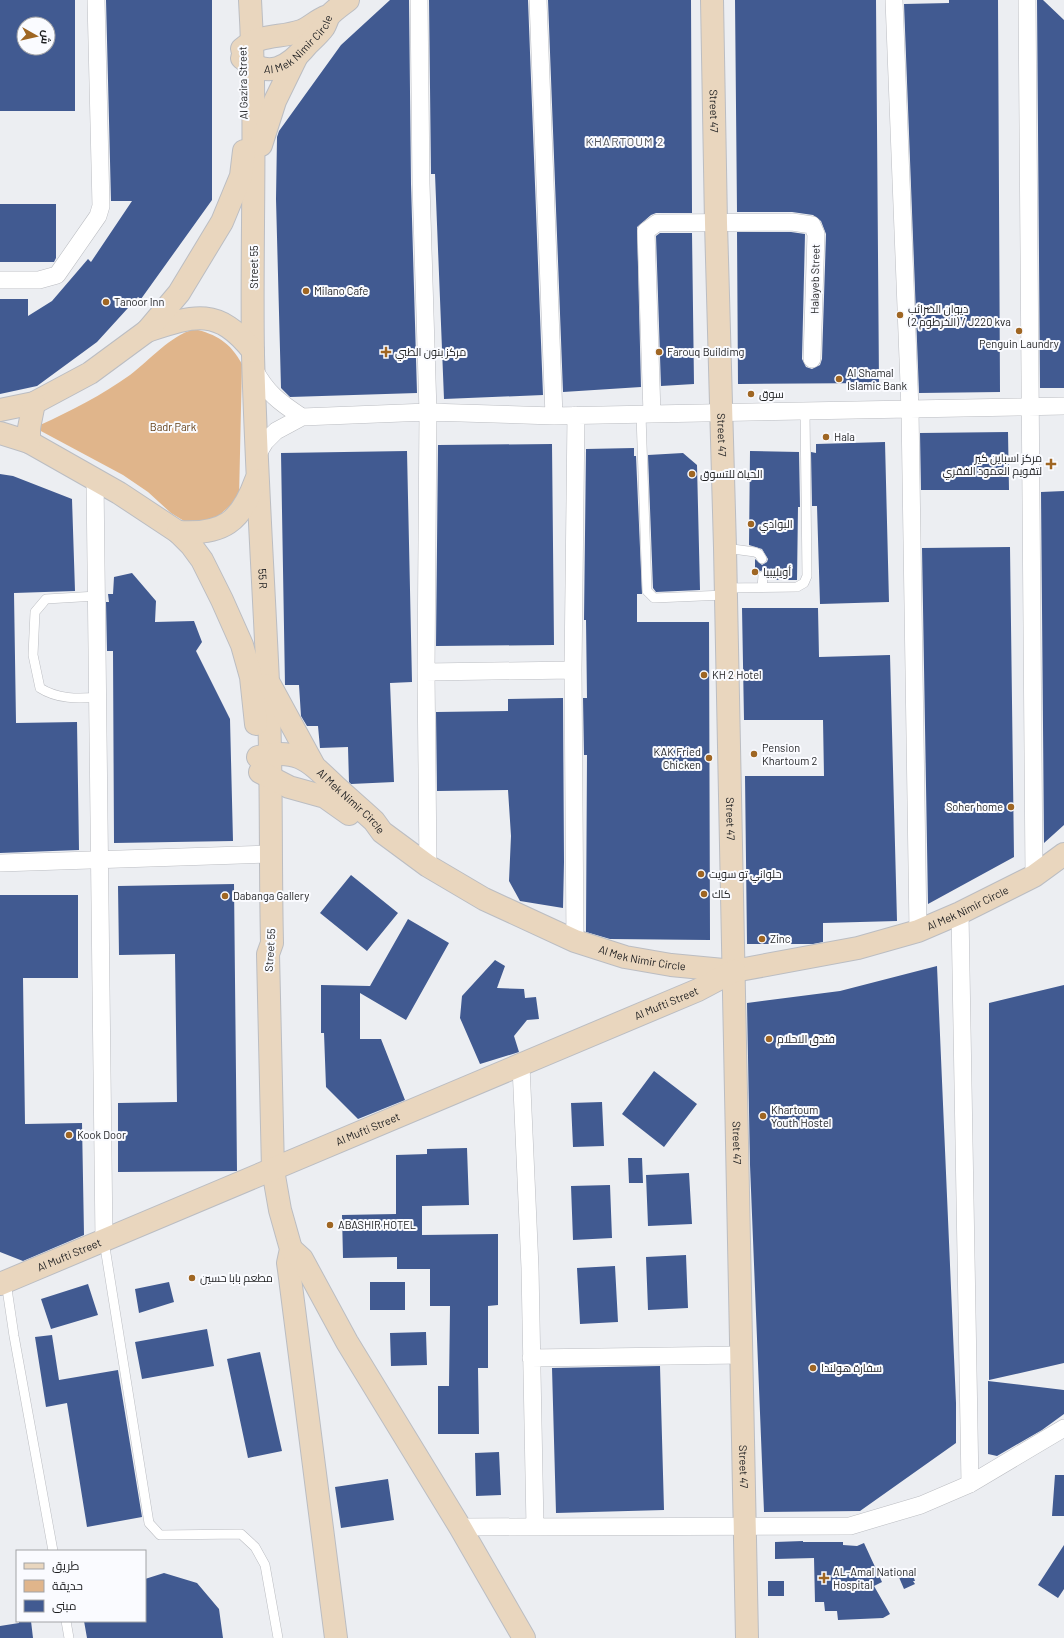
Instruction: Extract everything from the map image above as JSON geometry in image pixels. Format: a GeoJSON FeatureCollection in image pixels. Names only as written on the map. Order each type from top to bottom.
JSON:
{"type":"FeatureCollection","features":[{"type":"Feature","properties":{"kind":"street"},"geometry":{"type":"LineString","coordinates":[[0,280],[39,280],[57,276],[98,216],[101,206],[96,0]]}},
{"type":"Feature","properties":{"kind":"street","name":"Al Gazira Street"},"geometry":{"type":"LineString","coordinates":[[240,0],[248,53]]}},
{"type":"Feature","properties":{"kind":"street"},"geometry":{"type":"LineString","coordinates":[[248,53],[251,0]]}},
{"type":"Feature","properties":{"kind":"street"},"geometry":{"type":"LineString","coordinates":[[251,0],[263,16],[283,34]]}},
{"type":"Feature","properties":{"kind":"street","name":"Al Mek Nimir Circle"},"geometry":{"type":"LineString","coordinates":[[248,53],[279,69],[296,58],[324,27],[330,15],[348,0]]}},
{"type":"Feature","properties":{"kind":"street"},"geometry":{"type":"LineString","coordinates":[[419,0],[421,184],[428,412],[426,672],[428,866]]}},
{"type":"Feature","properties":{"kind":"street"},"geometry":{"type":"LineString","coordinates":[[538,0],[554,416]]}},
{"type":"Feature","properties":{"kind":"street","name":"Street 47"},"geometry":{"type":"LineString","coordinates":[[712,0],[716,223],[725,548],[741,1355],[746,1525],[747,1638]]}},
{"type":"Feature","properties":{"kind":"street"},"geometry":{"type":"LineString","coordinates":[[894,0],[910,410],[918,931]]}},
{"type":"Feature","properties":{"kind":"street"},"geometry":{"type":"LineString","coordinates":[[1027,0],[1034,876]]}},
{"type":"Feature","properties":{"kind":"street"},"geometry":{"type":"LineString","coordinates":[[248,53],[283,34],[299,31],[330,15]]}},
{"type":"Feature","properties":{"kind":"street","name":"Street 55"},"geometry":{"type":"LineString","coordinates":[[248,53],[249,166],[254,360]]}},
{"type":"Feature","properties":{"kind":"street"},"geometry":{"type":"LineString","coordinates":[[0,410],[34,403],[90,373],[147,330],[179,293],[222,222],[249,166],[275,101],[296,58]]}},
{"type":"Feature","properties":{"kind":"street","name":"Halayeb Street"},"geometry":{"type":"LineString","coordinates":[[716,223],[792,222],[812,225],[816,234],[812,359]]}},
{"type":"Feature","properties":{"kind":"street"},"geometry":{"type":"LineString","coordinates":[[646,415],[646,231],[657,223],[716,223]]}},
{"type":"Feature","properties":{"kind":"street"},"geometry":{"type":"LineString","coordinates":[[147,330],[187,318],[199,317],[228,326],[242,337],[269,393],[280,403],[302,417]]}},
{"type":"Feature","properties":{"kind":"street","name":"55 R"},"geometry":{"type":"LineString","coordinates":[[254,360],[257,466],[268,682]]}},
{"type":"Feature","properties":{"kind":"street"},"geometry":{"type":"LineString","coordinates":[[29,442],[28,428],[34,403]]}},
{"type":"Feature","properties":{"kind":"street"},"geometry":{"type":"LineString","coordinates":[[178,532],[203,533],[219,528],[232,520],[249,499],[257,466],[265,442],[276,431],[302,417],[428,412],[576,416],[1064,406]]}},
{"type":"Feature","properties":{"kind":"street"},"geometry":{"type":"LineString","coordinates":[[574,940],[576,416]]}},
{"type":"Feature","properties":{"kind":"street"},"geometry":{"type":"LineString","coordinates":[[0,433],[29,442],[95,479],[178,532],[202,560],[242,645],[251,676],[264,765],[264,854],[0,863]]}},
{"type":"Feature","properties":{"kind":"street"},"geometry":{"type":"LineString","coordinates":[[95,479],[104,1241]]}},
{"type":"Feature","properties":{"kind":"street"},"geometry":{"type":"LineString","coordinates":[[426,672],[574,670]]}},
{"type":"Feature","properties":{"kind":"street"},"geometry":{"type":"LineString","coordinates":[[268,682],[313,764]]}},
{"type":"Feature","properties":{"kind":"street","name":"Street 55"},"geometry":{"type":"LineString","coordinates":[[268,682],[264,765],[270,823],[264,854],[272,943],[268,954],[273,1170],[280,1210],[295,1261]]}},
{"type":"Feature","properties":{"kind":"street","name":"Al Mek Nimir Circle"},"geometry":{"type":"LineString","coordinates":[[264,765],[292,754],[313,764],[374,821],[382,832],[428,866],[484,899],[574,940],[625,957],[671,965],[734,971],[858,948],[918,931],[960,913],[1034,876],[1064,854]]}},
{"type":"Feature","properties":{"kind":"street"},"geometry":{"type":"LineString","coordinates":[[264,765],[299,790],[325,797],[370,827],[382,832]]}},
{"type":"Feature","properties":{"kind":"street"},"geometry":{"type":"LineString","coordinates":[[270,823],[281,802],[299,790]]}},
{"type":"Feature","properties":{"kind":"street"},"geometry":{"type":"LineString","coordinates":[[960,913],[970,1484]]}},
{"type":"Feature","properties":{"kind":"street","name":"Al Mufti Street"},"geometry":{"type":"LineString","coordinates":[[3,1283],[521,1066],[698,990],[734,971]]}},
{"type":"Feature","properties":{"kind":"street"},"geometry":{"type":"LineString","coordinates":[[521,1066],[530,1268],[535,1526]]}},
{"type":"Feature","properties":{"kind":"street"},"geometry":{"type":"LineString","coordinates":[[295,1261],[347,1342],[460,1527],[524,1638]]}},
{"type":"Feature","properties":{"kind":"street"},"geometry":{"type":"LineString","coordinates":[[295,1261],[336,1638]]}},
{"type":"Feature","properties":{"kind":"street"},"geometry":{"type":"LineString","coordinates":[[531,1358],[741,1355]]}},
{"type":"Feature","properties":{"kind":"street"},"geometry":{"type":"LineString","coordinates":[[460,1527],[746,1525],[850,1526],[921,1505],[970,1484],[1064,1428]]}},
{"type":"Feature","properties":{"kind":"lane"},"geometry":{"type":"LineString","coordinates":[[646,415],[647,591],[654,598],[762,587],[797,587],[804,583],[807,576],[805,412]]}},
{"type":"Feature","properties":{"kind":"lane"},"geometry":{"type":"LineString","coordinates":[[725,548],[755,552],[759,554],[762,559]]}},
{"type":"Feature","properties":{"kind":"lane"},"geometry":{"type":"LineString","coordinates":[[762,587],[763,576]]}},
{"type":"Feature","properties":{"kind":"lane"},"geometry":{"type":"LineString","coordinates":[[97,596],[46,599],[35,612],[33,655],[40,688],[52,696],[85,698],[98,697]]}},
{"type":"Feature","properties":{"kind":"lane"},"geometry":{"type":"LineString","coordinates":[[104,1241],[149,1523],[160,1535],[240,1534],[255,1547],[265,1565],[278,1638]]}},
{"type":"Feature","properties":{"kind":"lane"},"geometry":{"type":"LineString","coordinates":[[3,1283],[53,1550]]}},
{"type":"Feature","properties":{"kind":"lane"},"geometry":{"type":"LineString","coordinates":[[66,1622],[69,1638]]}},
{"type":"Feature","properties":{"kind":"green space","name":"Badr Park"},"geometry":{"type":"Polygon","coordinates":[[[194,329],[222,340],[233,350],[242,364],[239,498],[217,517],[204,524],[184,521],[171,513],[148,492],[123,475],[39,430],[40,425],[108,389],[138,369],[176,337],[194,329]]]}},
{"type":"Feature","properties":{"kind":"building"},"geometry":{"type":"Polygon","coordinates":[[[0,0],[75,0],[75,111],[0,111],[0,0]]]}},
{"type":"Feature","properties":{"kind":"building"},"geometry":{"type":"Polygon","coordinates":[[[106,0],[212,0],[212,200],[141,299],[138,297],[97,342],[37,386],[0,394],[0,299],[28,299],[28,316],[52,301],[88,259],[91,262],[132,201],[111,201],[106,0]]]}},
{"type":"Feature","properties":{"kind":"building"},"geometry":{"type":"Polygon","coordinates":[[[390,0],[409,0],[411,184],[417,393],[290,397],[281,388],[276,199],[277,137],[279,131],[341,45],[390,0]]]}},
{"type":"Feature","properties":{"kind":"building"},"geometry":{"type":"Polygon","coordinates":[[[429,0],[528,0],[543,395],[444,399],[435,174],[431,174],[429,0]]]}},
{"type":"Feature","properties":{"kind":"building"},"geometry":{"type":"Polygon","coordinates":[[[548,0],[691,0],[692,213],[656,213],[651,215],[637,227],[641,387],[563,392],[548,0]]]}},
{"type":"Feature","properties":{"kind":"building"},"geometry":{"type":"Polygon","coordinates":[[[735,0],[876,0],[879,383],[738,384],[737,232],[791,232],[805,234],[802,359],[806,367],[812,369],[820,365],[822,359],[826,234],[821,221],[813,215],[792,212],[737,212],[735,0]]]}},
{"type":"Feature","properties":{"kind":"building"},"geometry":{"type":"Polygon","coordinates":[[[949,0],[998,0],[1000,392],[919,393],[904,4],[949,3],[949,0]]]}},
{"type":"Feature","properties":{"kind":"building"},"geometry":{"type":"Polygon","coordinates":[[[1037,0],[1043,0],[1064,20],[1064,388],[1040,388],[1037,0]]]}},
{"type":"Feature","properties":{"kind":"building"},"geometry":{"type":"Polygon","coordinates":[[[0,204],[56,204],[56,258],[54,262],[0,262],[0,204]]]}},
{"type":"Feature","properties":{"kind":"building"},"geometry":{"type":"Polygon","coordinates":[[[660,233],[692,233],[694,384],[661,386],[656,236],[660,233]]]}},
{"type":"Feature","properties":{"kind":"building"},"geometry":{"type":"Polygon","coordinates":[[[1008,432],[1009,490],[921,490],[920,433],[1008,432]]]}},
{"type":"Feature","properties":{"kind":"building"},"geometry":{"type":"Polygon","coordinates":[[[885,442],[889,602],[820,604],[817,506],[812,506],[811,452],[816,453],[816,444],[885,442]]]}},
{"type":"Feature","properties":{"kind":"building"},"geometry":{"type":"Polygon","coordinates":[[[552,444],[554,645],[436,646],[438,445],[552,444]]]}},
{"type":"Feature","properties":{"kind":"building"},"geometry":{"type":"Polygon","coordinates":[[[634,448],[634,456],[636,456],[642,594],[637,594],[637,622],[709,622],[710,940],[610,939],[586,932],[587,755],[584,755],[583,698],[587,698],[586,620],[584,620],[586,449],[634,448]]]}},
{"type":"Feature","properties":{"kind":"building"},"geometry":{"type":"Polygon","coordinates":[[[407,451],[412,682],[390,683],[394,782],[351,784],[349,782],[348,747],[320,748],[318,726],[307,726],[301,716],[299,685],[285,685],[281,453],[407,451]]]}},
{"type":"Feature","properties":{"kind":"building"},"geometry":{"type":"Polygon","coordinates":[[[750,451],[799,452],[800,507],[798,507],[797,580],[775,580],[775,576],[769,576],[764,570],[760,571],[757,576],[755,576],[755,559],[762,565],[767,562],[768,559],[762,549],[749,545],[750,451]]]}},
{"type":"Feature","properties":{"kind":"building"},"geometry":{"type":"Polygon","coordinates":[[[683,453],[697,465],[700,590],[656,592],[653,588],[648,455],[683,453]]]}},
{"type":"Feature","properties":{"kind":"building"},"geometry":{"type":"Polygon","coordinates":[[[0,474],[13,476],[72,499],[75,591],[14,593],[16,723],[77,722],[79,850],[0,853],[0,474]]]}},
{"type":"Feature","properties":{"kind":"building"},"geometry":{"type":"Polygon","coordinates":[[[1064,491],[1064,825],[1044,843],[1041,492],[1064,491]]]}},
{"type":"Feature","properties":{"kind":"building"},"geometry":{"type":"Polygon","coordinates":[[[1010,547],[1014,857],[928,904],[922,548],[1010,547]]]}},
{"type":"Feature","properties":{"kind":"building"},"geometry":{"type":"Polygon","coordinates":[[[132,573],[156,601],[155,622],[194,621],[202,642],[196,651],[230,719],[233,841],[114,843],[113,651],[107,651],[106,602],[109,602],[108,594],[113,594],[114,577],[132,573]]]}},
{"type":"Feature","properties":{"kind":"building"},"geometry":{"type":"Polygon","coordinates":[[[742,608],[818,608],[819,657],[890,655],[897,921],[823,923],[823,942],[813,944],[747,944],[745,776],[824,776],[823,720],[744,720],[742,608]]]}},
{"type":"Feature","properties":{"kind":"building"},"geometry":{"type":"Polygon","coordinates":[[[563,698],[563,908],[520,901],[509,881],[511,836],[508,790],[437,791],[436,712],[508,711],[508,699],[563,698]]]}},
{"type":"Feature","properties":{"kind":"building"},"geometry":{"type":"Polygon","coordinates":[[[351,875],[398,913],[367,951],[320,913],[351,875]]]}},
{"type":"Feature","properties":{"kind":"building"},"geometry":{"type":"Polygon","coordinates":[[[234,884],[237,1171],[118,1172],[118,1103],[177,1102],[175,954],[119,955],[118,886],[234,884]]]}},
{"type":"Feature","properties":{"kind":"building"},"geometry":{"type":"Polygon","coordinates":[[[0,895],[78,895],[78,978],[23,978],[25,1124],[82,1123],[84,1235],[23,1261],[0,1252],[0,895]]]}},
{"type":"Feature","properties":{"kind":"building"},"geometry":{"type":"Polygon","coordinates":[[[408,919],[449,943],[406,1020],[360,993],[360,1039],[381,1039],[405,1100],[358,1119],[326,1087],[324,1033],[321,1033],[321,985],[370,986],[408,919]]]}},
{"type":"Feature","properties":{"kind":"building"},"geometry":{"type":"Polygon","coordinates":[[[495,960],[505,966],[497,988],[524,989],[525,998],[536,997],[539,1019],[527,1020],[514,1036],[519,1052],[480,1064],[460,1018],[462,996],[495,960]]]}},
{"type":"Feature","properties":{"kind":"building"},"geometry":{"type":"Polygon","coordinates":[[[937,966],[956,1403],[956,1443],[860,1511],[764,1512],[750,1165],[747,1003],[840,991],[937,966]]]}},
{"type":"Feature","properties":{"kind":"building"},"geometry":{"type":"Polygon","coordinates":[[[1064,985],[1064,1363],[989,1380],[989,1003],[1064,985]]]}},
{"type":"Feature","properties":{"kind":"building"},"geometry":{"type":"Polygon","coordinates":[[[654,1071],[697,1104],[664,1147],[622,1114],[654,1071]]]}},
{"type":"Feature","properties":{"kind":"building"},"geometry":{"type":"Polygon","coordinates":[[[602,1102],[604,1146],[573,1147],[571,1103],[602,1102]]]}},
{"type":"Feature","properties":{"kind":"building"},"geometry":{"type":"Polygon","coordinates":[[[467,1148],[469,1205],[422,1206],[422,1235],[498,1234],[498,1305],[488,1306],[488,1368],[478,1368],[479,1434],[438,1434],[438,1386],[449,1386],[450,1306],[430,1306],[430,1269],[397,1269],[397,1257],[343,1258],[342,1215],[396,1214],[396,1155],[427,1154],[427,1149],[467,1148]]]}},
{"type":"Feature","properties":{"kind":"building"},"geometry":{"type":"Polygon","coordinates":[[[628,1158],[642,1158],[643,1183],[629,1183],[628,1158]]]}},
{"type":"Feature","properties":{"kind":"building"},"geometry":{"type":"Polygon","coordinates":[[[689,1173],[692,1224],[648,1226],[646,1175],[689,1173]]]}},
{"type":"Feature","properties":{"kind":"building"},"geometry":{"type":"Polygon","coordinates":[[[610,1185],[612,1238],[573,1240],[571,1186],[610,1185]]]}},
{"type":"Feature","properties":{"kind":"building"},"geometry":{"type":"Polygon","coordinates":[[[686,1255],[688,1308],[648,1310],[646,1257],[686,1255]]]}},
{"type":"Feature","properties":{"kind":"building"},"geometry":{"type":"Polygon","coordinates":[[[615,1266],[618,1322],[580,1324],[577,1268],[615,1266]]]}},
{"type":"Feature","properties":{"kind":"building"},"geometry":{"type":"Polygon","coordinates":[[[169,1282],[174,1302],[139,1313],[135,1289],[169,1282]]]}},
{"type":"Feature","properties":{"kind":"building"},"geometry":{"type":"Polygon","coordinates":[[[370,1282],[405,1282],[405,1310],[370,1310],[370,1282]]]}},
{"type":"Feature","properties":{"kind":"building"},"geometry":{"type":"Polygon","coordinates":[[[88,1284],[98,1315],[51,1329],[41,1299],[88,1284]]]}},
{"type":"Feature","properties":{"kind":"building"},"geometry":{"type":"Polygon","coordinates":[[[207,1329],[214,1366],[142,1379],[135,1342],[207,1329]]]}},
{"type":"Feature","properties":{"kind":"building"},"geometry":{"type":"Polygon","coordinates":[[[426,1332],[427,1365],[391,1366],[390,1333],[426,1332]]]}},
{"type":"Feature","properties":{"kind":"building"},"geometry":{"type":"Polygon","coordinates":[[[52,1335],[59,1380],[118,1370],[142,1517],[87,1527],[67,1403],[46,1407],[35,1337],[52,1335]]]}},
{"type":"Feature","properties":{"kind":"building"},"geometry":{"type":"Polygon","coordinates":[[[260,1352],[282,1451],[248,1458],[227,1359],[260,1352]]]}},
{"type":"Feature","properties":{"kind":"building"},"geometry":{"type":"Polygon","coordinates":[[[660,1366],[664,1510],[556,1513],[552,1368],[660,1366]]]}},
{"type":"Feature","properties":{"kind":"building"},"geometry":{"type":"Polygon","coordinates":[[[988,1381],[1064,1390],[1064,1414],[1042,1430],[997,1456],[988,1454],[988,1381]]]}},
{"type":"Feature","properties":{"kind":"building"},"geometry":{"type":"Polygon","coordinates":[[[499,1452],[501,1495],[476,1496],[475,1453],[499,1452]]]}},
{"type":"Feature","properties":{"kind":"building"},"geometry":{"type":"Polygon","coordinates":[[[1055,1475],[1064,1475],[1064,1516],[1052,1516],[1055,1475]]]}},
{"type":"Feature","properties":{"kind":"building"},"geometry":{"type":"Polygon","coordinates":[[[388,1479],[394,1520],[341,1528],[335,1487],[388,1479]]]}},
{"type":"Feature","properties":{"kind":"building"},"geometry":{"type":"Polygon","coordinates":[[[775,1542],[843,1542],[843,1545],[857,1546],[864,1543],[882,1582],[874,1586],[890,1614],[883,1618],[838,1620],[837,1611],[825,1611],[824,1602],[815,1602],[814,1558],[775,1559],[775,1542]]]}},
{"type":"Feature","properties":{"kind":"building"},"geometry":{"type":"Polygon","coordinates":[[[1064,1545],[1064,1589],[1058,1598],[1038,1585],[1064,1545]]]}},
{"type":"Feature","properties":{"kind":"building"},"geometry":{"type":"Polygon","coordinates":[[[911,1570],[915,1584],[904,1589],[898,1575],[911,1570]]]}},
{"type":"Feature","properties":{"kind":"building"},"geometry":{"type":"Polygon","coordinates":[[[164,1573],[197,1583],[219,1609],[223,1638],[87,1638],[84,1622],[146,1622],[146,1579],[164,1573]]]}},
{"type":"Feature","properties":{"kind":"building"},"geometry":{"type":"Polygon","coordinates":[[[768,1581],[784,1581],[784,1596],[768,1596],[768,1581]]]}},
{"type":"Feature","properties":{"kind":"building"},"geometry":{"type":"Polygon","coordinates":[[[31,1622],[33,1638],[0,1638],[0,1626],[31,1622]]]}},
{"type":"Feature","properties":{"kind":"place","name":"Milano Cafe"},"geometry":{"type":"Point","coordinates":[306,291]}},
{"type":"Feature","properties":{"kind":"place","name":"Tanoor Inn"},"geometry":{"type":"Point","coordinates":[106,302]}},
{"type":"Feature","properties":{"kind":"place","name":"ديوان الضرائب (الخرطوم 2) / J220 kva"},"geometry":{"type":"Point","coordinates":[900,315]}},
{"type":"Feature","properties":{"kind":"place","name":"Penguin Laundry"},"geometry":{"type":"Point","coordinates":[1019,331]}},
{"type":"Feature","properties":{"kind":"place","name":"مركز بنون الطبي"},"geometry":{"type":"Point","coordinates":[386,352]}},
{"type":"Feature","properties":{"kind":"place","name":"Farouq Buildimg"},"geometry":{"type":"Point","coordinates":[659,352]}},
{"type":"Feature","properties":{"kind":"place","name":"Al Shamal Islamic Bank"},"geometry":{"type":"Point","coordinates":[839,379]}},
{"type":"Feature","properties":{"kind":"place","name":"سوق"},"geometry":{"type":"Point","coordinates":[751,394]}},
{"type":"Feature","properties":{"kind":"place","name":"Hala"},"geometry":{"type":"Point","coordinates":[826,437]}},
{"type":"Feature","properties":{"kind":"place","name":"مركز اسباين كير لتقويم العمود الفقري"},"geometry":{"type":"Point","coordinates":[1051,464]}},
{"type":"Feature","properties":{"kind":"place","name":"الحياة للتسوق"},"geometry":{"type":"Point","coordinates":[692,474]}},
{"type":"Feature","properties":{"kind":"place","name":"البوادي"},"geometry":{"type":"Point","coordinates":[751,524]}},
{"type":"Feature","properties":{"kind":"place","name":"أويليبيا"},"geometry":{"type":"Point","coordinates":[755,572]}},
{"type":"Feature","properties":{"kind":"place","name":"KH 2 Hotel"},"geometry":{"type":"Point","coordinates":[704,675]}},
{"type":"Feature","properties":{"kind":"place","name":"Pension Khartoum 2"},"geometry":{"type":"Point","coordinates":[754,754]}},
{"type":"Feature","properties":{"kind":"place","name":"KAK Fried Chicken"},"geometry":{"type":"Point","coordinates":[709,758]}},
{"type":"Feature","properties":{"kind":"place","name":"Soher home"},"geometry":{"type":"Point","coordinates":[1011,807]}},
{"type":"Feature","properties":{"kind":"place","name":"حلواني تو سويت"},"geometry":{"type":"Point","coordinates":[701,874]}},
{"type":"Feature","properties":{"kind":"place","name":"كاك"},"geometry":{"type":"Point","coordinates":[704,894]}},
{"type":"Feature","properties":{"kind":"place","name":"Dabanga Gallery"},"geometry":{"type":"Point","coordinates":[225,896]}},
{"type":"Feature","properties":{"kind":"place","name":"Zinc"},"geometry":{"type":"Point","coordinates":[762,939]}},
{"type":"Feature","properties":{"kind":"place","name":"فندق الاحلام"},"geometry":{"type":"Point","coordinates":[769,1039]}},
{"type":"Feature","properties":{"kind":"place","name":"Khartoum Youth Hostel"},"geometry":{"type":"Point","coordinates":[763,1116]}},
{"type":"Feature","properties":{"kind":"place","name":"Kook Door"},"geometry":{"type":"Point","coordinates":[69,1135]}},
{"type":"Feature","properties":{"kind":"place","name":"ABASHIR HOTEL"},"geometry":{"type":"Point","coordinates":[330,1225]}},
{"type":"Feature","properties":{"kind":"place","name":"مطعم بابا حسين"},"geometry":{"type":"Point","coordinates":[192,1278]}},
{"type":"Feature","properties":{"kind":"place","name":"سفارة هولندا"},"geometry":{"type":"Point","coordinates":[813,1368]}},
{"type":"Feature","properties":{"kind":"place","name":"AL-Amal National Hospital"},"geometry":{"type":"Point","coordinates":[824,1578]}},
{"type":"Feature","properties":{"kind":"district","name":"KHARTOUM 2"},"geometry":{"type":"Point","coordinates":[625,142]}}]}
